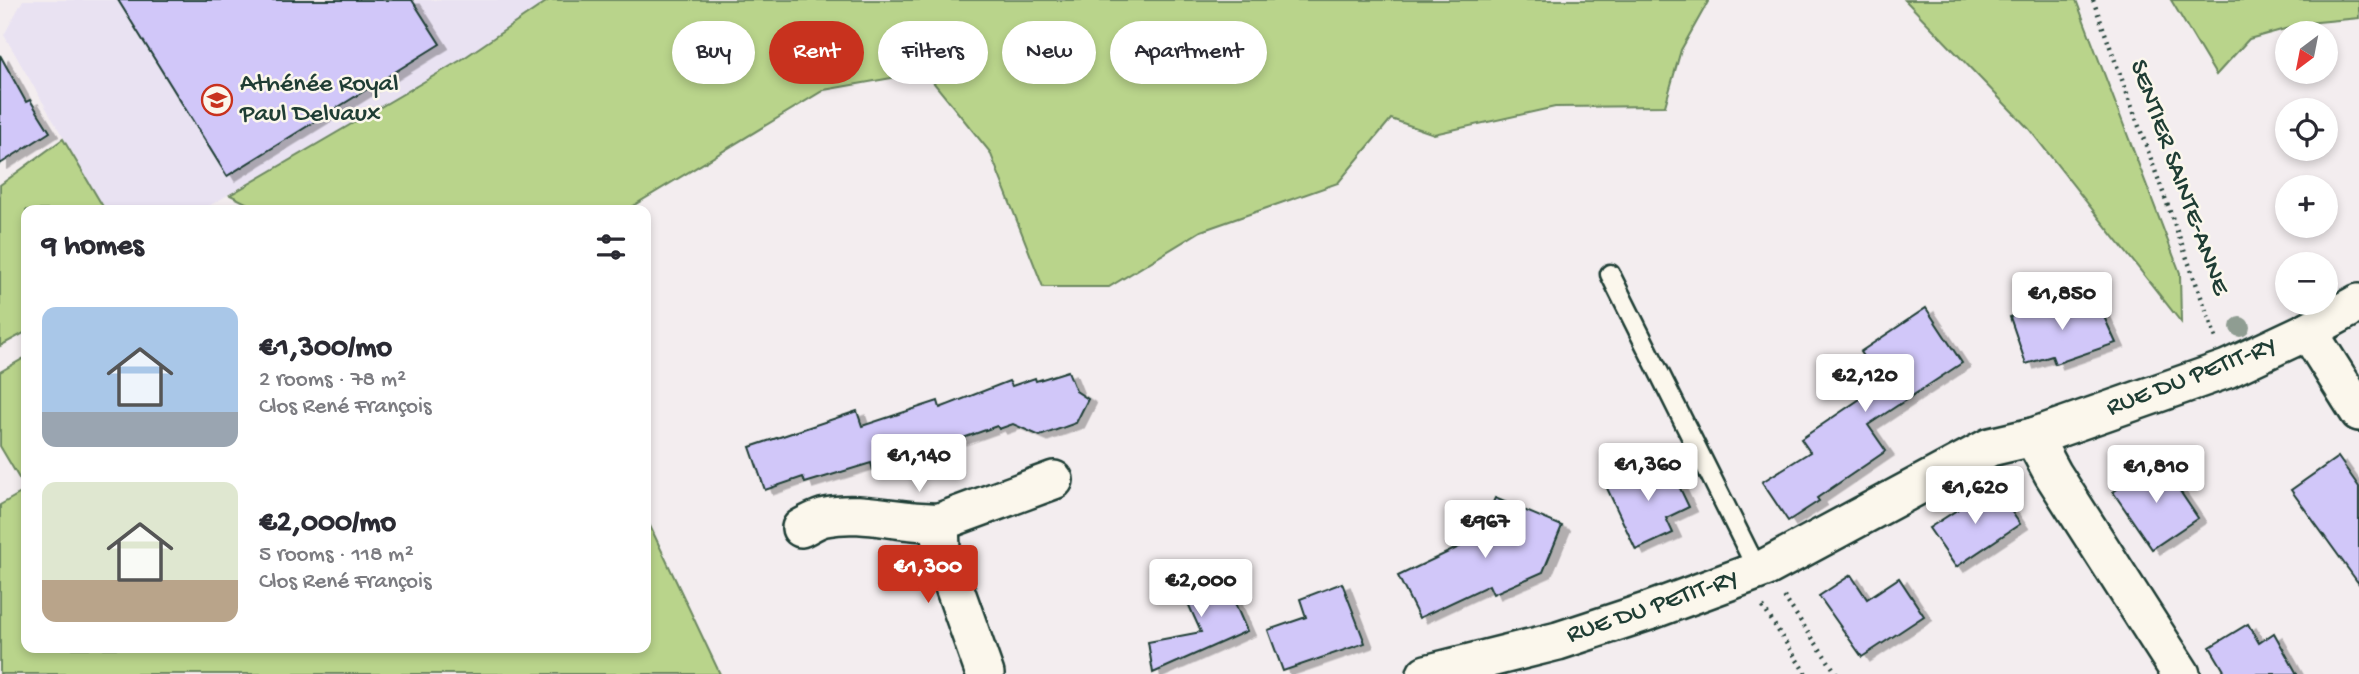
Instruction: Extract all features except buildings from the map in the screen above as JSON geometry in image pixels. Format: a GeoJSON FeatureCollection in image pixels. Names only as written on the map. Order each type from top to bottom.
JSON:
{"type":"FeatureCollection","features":[{"type":"Feature","properties":{"kind":"street","name":"RUE DU PETIT-RY"},"geometry":{"type":"LineString","coordinates":[[1426,674],[1558,641],[1761,570],[1990,447],[2034,437],[2227,369],[2308,331],[2359,303]]}},
{"type":"Feature","properties":{"kind":"street"},"geometry":{"type":"LineString","coordinates":[[2308,331],[2359,412]]}},
{"type":"Feature","properties":{"kind":"street"},"geometry":{"type":"LineString","coordinates":[[2034,437],[2053,474],[2181,674]]}},
{"type":"Feature","properties":{"kind":"street"},"geometry":{"type":"LineString","coordinates":[[801,528],[824,517],[854,515],[920,523],[940,522],[1054,480]]}},
{"type":"Feature","properties":{"kind":"street"},"geometry":{"type":"LineString","coordinates":[[940,522],[941,550],[985,674]]}},
{"type":"Feature","properties":{"kind":"lane","name":"RUE DU PETIT-RY"},"geometry":{"type":"LineString","coordinates":[[1610,274],[1761,570]]}},
{"type":"Feature","properties":{"kind":"path","name":"SENTIER SAINTE-ANNE"},"geometry":{"type":"LineString","coordinates":[[2093,0],[2227,369]]}},
{"type":"Feature","properties":{"kind":"path"},"geometry":{"type":"LineString","coordinates":[[1761,570],[1837,674]]}},
{"type":"Feature","properties":{"kind":"path"},"geometry":{"type":"LineString","coordinates":[[1779,632],[1806,674]]}},
{"type":"Feature","properties":{"kind":"shaded area","name":"Athénée Royal Paul Delvaux"},"geometry":{"type":"Polygon","coordinates":[[[23,0],[549,0],[461,60],[211,205],[102,205],[4,35],[23,0]]]}},
{"type":"Feature","properties":{"kind":"green space"},"geometry":{"type":"Polygon","coordinates":[[[549,0],[1709,0],[1681,50],[1665,106],[1555,107],[1434,134],[1391,119],[1338,183],[1201,231],[1109,287],[1043,287],[990,152],[935,84],[988,84],[988,21],[878,21],[878,80],[864,83],[864,21],[769,21],[769,84],[858,84],[824,90],[634,205],[250,205],[230,195],[461,60],[549,0]]]}},
{"type":"Feature","properties":{"kind":"green space"},"geometry":{"type":"Polygon","coordinates":[[[1905,0],[2076,0],[2180,273],[2181,322],[2029,129],[1905,0]]]}},
{"type":"Feature","properties":{"kind":"green space"},"geometry":{"type":"Polygon","coordinates":[[[2171,0],[2359,0],[2359,18],[2275,21],[2275,32],[2249,39],[2216,75],[2171,0]]]}},
{"type":"Feature","properties":{"kind":"green space"},"geometry":{"type":"Polygon","coordinates":[[[63,139],[102,205],[21,205],[21,335],[0,346],[0,185],[63,139]]]}},
{"type":"Feature","properties":{"kind":"green space"},"geometry":{"type":"Polygon","coordinates":[[[21,360],[21,482],[0,446],[0,372],[21,360]]]}},
{"type":"Feature","properties":{"kind":"green space"},"geometry":{"type":"Polygon","coordinates":[[[21,493],[21,653],[651,653],[651,528],[720,674],[0,674],[0,505],[21,493]]]}},
{"type":"Feature","properties":{"kind":"place","name":"Athénée Royal Paul Delvaux"},"geometry":{"type":"Point","coordinates":[217,100]}}]}
